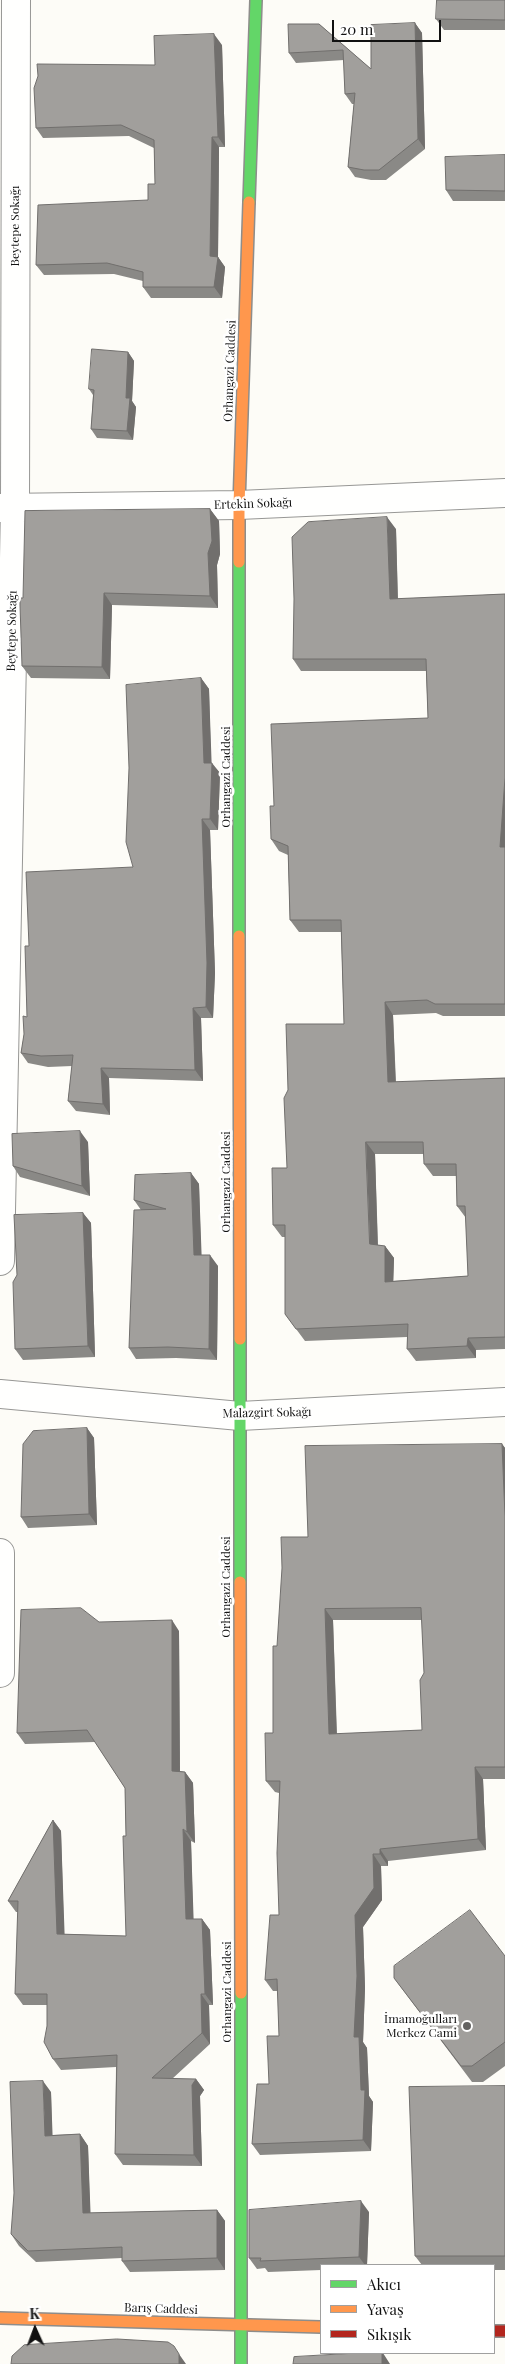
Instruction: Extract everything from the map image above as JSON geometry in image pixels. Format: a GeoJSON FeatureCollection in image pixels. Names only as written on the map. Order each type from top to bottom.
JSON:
{"type":"FeatureCollection","features":[{"type":"Feature","properties":{"kind":"street","name":"Beytepe Sokağı"},"geometry":{"type":"LineString","coordinates":[[0,1262],[7,508],[16,0]]}},
{"type":"Feature","properties":{"kind":"street","name":"Orhangazi Caddesi"},"geometry":{"type":"LineString","coordinates":[[241,2364],[239,505],[256,0]]}},
{"type":"Feature","properties":{"kind":"street","name":"Ertekin Sokağı"},"geometry":{"type":"LineString","coordinates":[[7,508],[239,505],[505,493]]}},
{"type":"Feature","properties":{"kind":"street","name":"Malazgirt Sokağı"},"geometry":{"type":"LineString","coordinates":[[0,1394],[240,1416],[505,1402]]}},
{"type":"Feature","properties":{"kind":"street"},"geometry":{"type":"LineString","coordinates":[[0,1553],[0,1673]]}},
{"type":"Feature","properties":{"kind":"street","name":"Barış Caddesi"},"geometry":{"type":"LineString","coordinates":[[0,2318],[320,2327]]}},
{"type":"Feature","properties":{"kind":"building"},"geometry":{"type":"Polygon","coordinates":[[[437,0],[505,0],[505,20],[436,19],[437,0]]]}},
{"type":"Feature","properties":{"kind":"building"},"geometry":{"type":"Polygon","coordinates":[[[415,23],[418,139],[379,170],[348,167],[355,93],[345,94],[343,50],[289,53],[288,24],[319,24],[371,69],[371,25],[415,23]]]}},
{"type":"Feature","properties":{"kind":"building"},"geometry":{"type":"Polygon","coordinates":[[[214,34],[218,137],[212,137],[210,256],[218,257],[214,287],[143,287],[143,272],[107,263],[36,265],[38,205],[148,200],[148,184],[155,184],[154,140],[121,125],[36,128],[34,88],[38,76],[37,64],[155,65],[154,36],[214,34]]]}},
{"type":"Feature","properties":{"kind":"building"},"geometry":{"type":"Polygon","coordinates":[[[505,155],[505,191],[446,190],[445,157],[505,155]]]}},
{"type":"Feature","properties":{"kind":"building"},"geometry":{"type":"Polygon","coordinates":[[[92,349],[128,352],[126,398],[130,398],[127,431],[91,429],[94,390],[89,389],[92,349]]]}},
{"type":"Feature","properties":{"kind":"building"},"geometry":{"type":"Polygon","coordinates":[[[210,509],[212,541],[208,553],[210,596],[104,593],[102,667],[22,666],[20,598],[23,598],[25,511],[210,509]]]}},
{"type":"Feature","properties":{"kind":"building"},"geometry":{"type":"Polygon","coordinates":[[[387,517],[390,599],[505,594],[505,778],[500,847],[505,847],[505,1004],[435,1004],[427,1000],[385,1002],[388,1082],[505,1078],[505,1337],[468,1338],[467,1346],[407,1349],[408,1324],[296,1329],[285,1314],[285,1225],[273,1225],[272,1168],[287,1168],[284,1098],[288,1090],[286,1024],[344,1024],[341,920],[290,920],[288,846],[271,839],[270,806],[274,806],[271,724],[428,718],[426,659],[293,659],[292,537],[308,522],[387,517]],[[366,1142],[370,1244],[385,1246],[385,1282],[468,1276],[465,1206],[457,1206],[456,1164],[424,1164],[423,1142],[366,1142]]]}},
{"type":"Feature","properties":{"kind":"building"},"geometry":{"type":"Polygon","coordinates":[[[201,678],[204,763],[212,763],[210,819],[202,819],[207,963],[206,1007],[193,1008],[195,1070],[101,1068],[103,1104],[68,1101],[73,1055],[41,1056],[21,1053],[24,1034],[23,1016],[27,1017],[25,946],[29,946],[26,872],[133,867],[126,842],[129,768],[126,685],[201,678]]]}},
{"type":"Feature","properties":{"kind":"building"},"geometry":{"type":"Polygon","coordinates":[[[80,1131],[82,1186],[13,1166],[12,1134],[80,1131]]]}},
{"type":"Feature","properties":{"kind":"building"},"geometry":{"type":"Polygon","coordinates":[[[191,1173],[194,1255],[210,1255],[209,1349],[129,1348],[134,1210],[166,1209],[134,1200],[135,1175],[191,1173]]]}},
{"type":"Feature","properties":{"kind":"building"},"geometry":{"type":"Polygon","coordinates":[[[83,1213],[88,1346],[15,1349],[13,1282],[17,1275],[14,1215],[83,1213]]]}},
{"type":"Feature","properties":{"kind":"building"},"geometry":{"type":"Polygon","coordinates":[[[87,1428],[89,1514],[21,1517],[23,1444],[33,1431],[87,1428]]]}},
{"type":"Feature","properties":{"kind":"building"},"geometry":{"type":"Polygon","coordinates":[[[502,1444],[505,1516],[505,1767],[475,1767],[478,1839],[380,1849],[380,1854],[373,1854],[374,1888],[355,1915],[357,1976],[354,2037],[359,2037],[361,2090],[365,2090],[363,2140],[252,2144],[257,2084],[269,2084],[267,2036],[279,2036],[277,1979],[265,1980],[270,1915],[279,1915],[277,1853],[280,1781],[266,1781],[265,1733],[273,1733],[273,1646],[277,1646],[282,1568],[281,1537],[308,1537],[305,1446],[502,1444]],[[421,1608],[325,1609],[329,1734],[422,1730],[420,1680],[424,1673],[421,1608]]]}},
{"type":"Feature","properties":{"kind":"building"},"geometry":{"type":"Polygon","coordinates":[[[81,1608],[99,1622],[172,1620],[172,1771],[185,1772],[187,1832],[183,1829],[186,1919],[202,1919],[205,1994],[201,1994],[202,2033],[152,2078],[196,2079],[192,2085],[194,2155],[115,2154],[117,2055],[53,2059],[44,2042],[47,2026],[47,1994],[15,1994],[18,1901],[8,1901],[53,1820],[57,1934],[126,1936],[123,1836],[126,1836],[125,1788],[87,1730],[17,1733],[21,1610],[81,1608]]]}},
{"type":"Feature","properties":{"kind":"building","name":"İmamoğulları Merkez Cami"},"geometry":{"type":"Polygon","coordinates":[[[470,1910],[505,1956],[505,2042],[472,2066],[461,2066],[394,1978],[394,1966],[470,1910]]]}},
{"type":"Feature","properties":{"kind":"building"},"geometry":{"type":"Polygon","coordinates":[[[43,2081],[45,2136],[80,2134],[83,2213],[217,2210],[217,2258],[122,2261],[122,2247],[28,2251],[11,2234],[14,2193],[10,2082],[43,2081]]]}},
{"type":"Feature","properties":{"kind":"building"},"geometry":{"type":"Polygon","coordinates":[[[505,2086],[505,2256],[415,2256],[409,2087],[505,2086]]]}},
{"type":"Feature","properties":{"kind":"building"},"geometry":{"type":"Polygon","coordinates":[[[361,2201],[359,2257],[260,2261],[261,2258],[249,2258],[249,2210],[361,2201]]]}},
{"type":"Feature","properties":{"kind":"building"},"geometry":{"type":"Polygon","coordinates":[[[117,2339],[168,2342],[174,2346],[179,2354],[179,2364],[11,2364],[12,2356],[24,2345],[117,2339]]]}},
{"type":"Feature","properties":{"kind":"building"},"geometry":{"type":"Polygon","coordinates":[[[382,2354],[382,2364],[293,2364],[294,2357],[382,2354]]]}},
{"type":"Feature","properties":{"kind":"traffic: fast"},"geometry":{"type":"LineString","coordinates":[[249,202],[256,0]]}},
{"type":"Feature","properties":{"kind":"traffic: fast"},"geometry":{"type":"LineString","coordinates":[[239,562],[239,936]]}},
{"type":"Feature","properties":{"kind":"traffic: fast"},"geometry":{"type":"LineString","coordinates":[[240,1339],[240,1582]]}},
{"type":"Feature","properties":{"kind":"traffic: fast"},"geometry":{"type":"LineString","coordinates":[[241,1993],[241,2364]]}},
{"type":"Feature","properties":{"kind":"traffic: slow"},"geometry":{"type":"LineString","coordinates":[[239,562],[239,505],[249,202]]}},
{"type":"Feature","properties":{"kind":"traffic: slow"},"geometry":{"type":"LineString","coordinates":[[239,936],[240,1339]]}},
{"type":"Feature","properties":{"kind":"traffic: slow"},"geometry":{"type":"LineString","coordinates":[[240,1582],[241,1993]]}},
{"type":"Feature","properties":{"kind":"traffic: slow"},"geometry":{"type":"LineString","coordinates":[[0,2318],[320,2327]]}},
{"type":"Feature","properties":{"kind":"traffic: jam"},"geometry":{"type":"LineString","coordinates":[[495,2331],[505,2331]]}},
{"type":"Feature","properties":{"kind":"place","name":"İmamoğulları Merkez Cami"},"geometry":{"type":"Point","coordinates":[467,2026]}}]}
